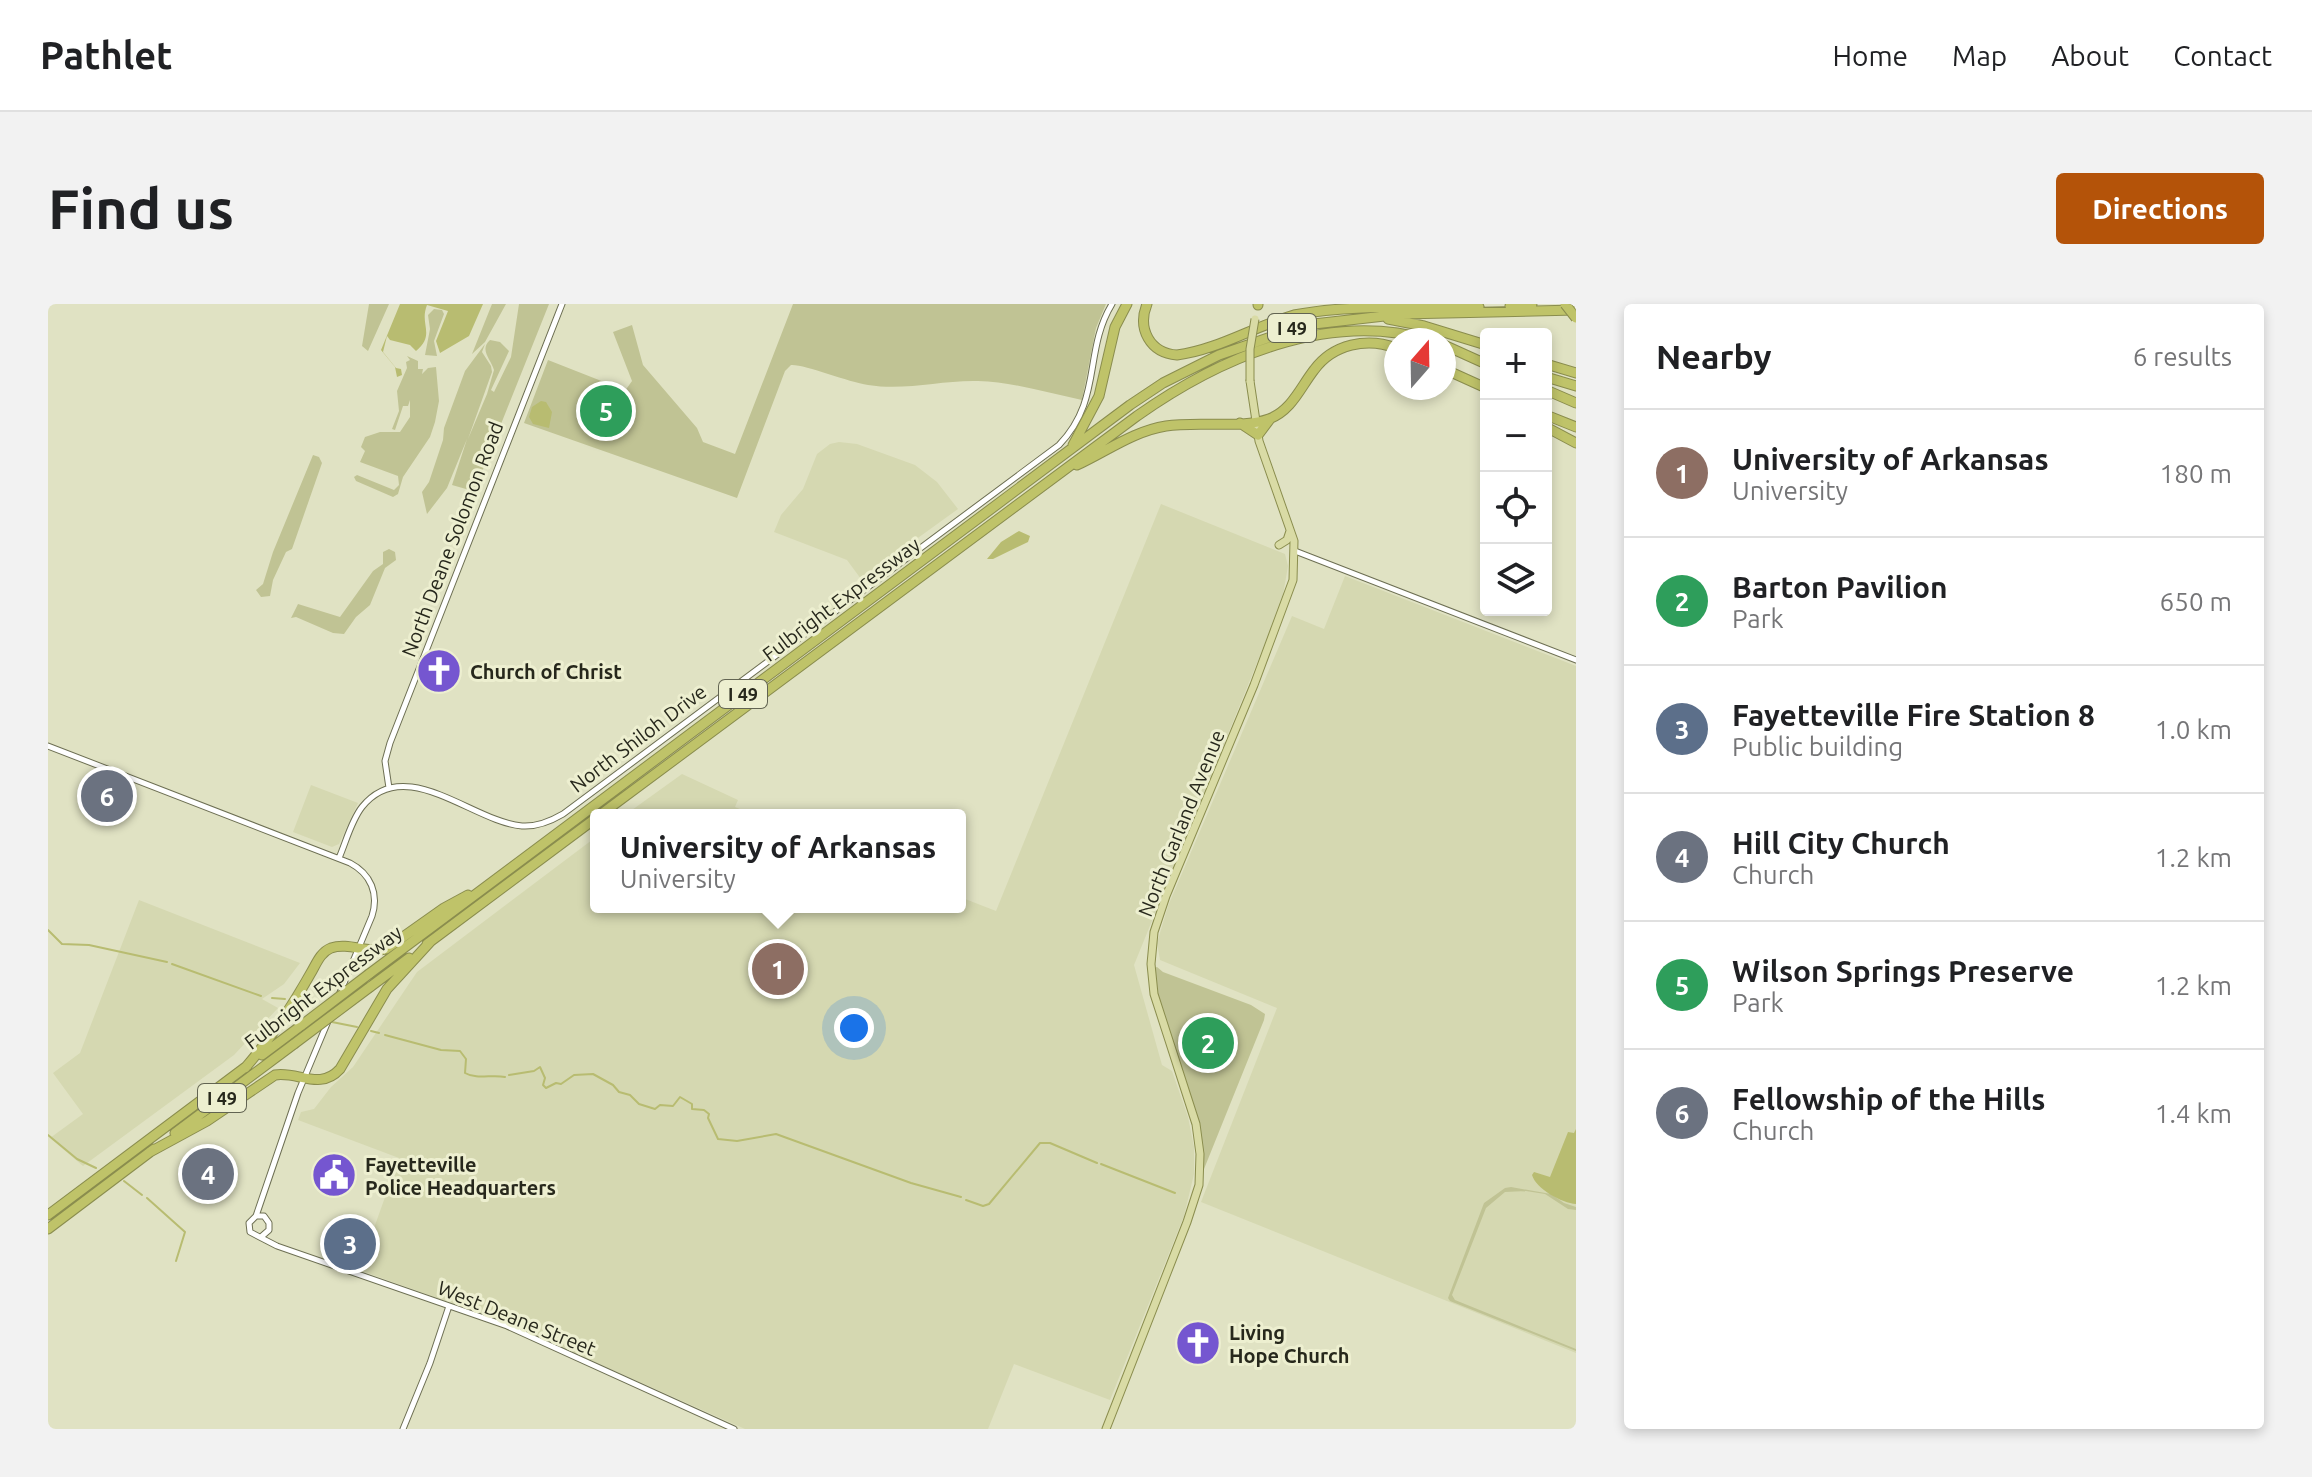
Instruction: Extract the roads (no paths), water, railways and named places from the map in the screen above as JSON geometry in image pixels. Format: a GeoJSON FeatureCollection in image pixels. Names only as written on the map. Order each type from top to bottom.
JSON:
{"type":"FeatureCollection","features":[{"type":"Feature","properties":{"kind":"highway"},"geometry":{"type":"LineString","coordinates":[[1070,450],[1096,404],[1114,332],[1127,304]]}},
{"type":"Feature","properties":{"kind":"highway"},"geometry":{"type":"LineString","coordinates":[[1147,304],[1143,324],[1149,340],[1162,352],[1177,355],[1294,315],[1320,310],[1531,304]]}},
{"type":"Feature","properties":{"kind":"highway"},"geometry":{"type":"LineString","coordinates":[[1565,304],[1576,318]]}},
{"type":"Feature","properties":{"kind":"highway","name":"Fulbright Expressway"},"geometry":{"type":"LineString","coordinates":[[591,809],[1163,383],[1219,355],[1305,325],[1336,319],[1402,314],[1576,310]]}},
{"type":"Feature","properties":{"kind":"highway","name":"I 49"},"geometry":{"type":"LineString","coordinates":[[1368,318],[1424,326],[1480,343]]}},
{"type":"Feature","properties":{"kind":"highway","name":"Fulbright Expressway"},"geometry":{"type":"LineString","coordinates":[[609,809],[1170,393],[1264,350],[1306,337],[1352,330],[1384,332]]}},
{"type":"Feature","properties":{"kind":"highway"},"geometry":{"type":"LineString","coordinates":[[1240,423],[1258,435],[1270,419],[1291,403],[1317,365],[1337,350],[1366,343],[1384,346]]}},
{"type":"Feature","properties":{"kind":"highway"},"geometry":{"type":"LineString","coordinates":[[1456,349],[1480,359]]}},
{"type":"Feature","properties":{"kind":"highway"},"geometry":{"type":"LineString","coordinates":[[1552,366],[1576,373]]}},
{"type":"Feature","properties":{"kind":"highway"},"geometry":{"type":"LineString","coordinates":[[1456,375],[1480,387]]}},
{"type":"Feature","properties":{"kind":"highway"},"geometry":{"type":"LineString","coordinates":[[1552,379],[1576,386]]}},
{"type":"Feature","properties":{"kind":"highway"},"geometry":{"type":"LineString","coordinates":[[1552,393],[1576,403]]}},
{"type":"Feature","properties":{"kind":"highway"},"geometry":{"type":"LineString","coordinates":[[1552,417],[1576,427]]}},
{"type":"Feature","properties":{"kind":"highway"},"geometry":{"type":"LineString","coordinates":[[1060,473],[1150,429],[1270,419]]}},
{"type":"Feature","properties":{"kind":"highway"},"geometry":{"type":"LineString","coordinates":[[1552,430],[1576,443]]}},
{"type":"Feature","properties":{"kind":"highway","name":"Fulbright Expressway"},"geometry":{"type":"LineString","coordinates":[[48,1215],[590,809]]}},
{"type":"Feature","properties":{"kind":"highway","name":"Fulbright Expressway"},"geometry":{"type":"LineString","coordinates":[[48,1229],[590,823]]}},
{"type":"Feature","properties":{"kind":"highway"},"geometry":{"type":"LineString","coordinates":[[245,1068],[282,1023],[323,954],[338,947],[375,951],[392,947],[444,908],[489,885]]}},
{"type":"Feature","properties":{"kind":"highway"},"geometry":{"type":"LineString","coordinates":[[150,1152],[207,1121],[270,1077],[283,1074],[323,1080],[336,1073],[387,989],[431,941]]}},
{"type":"Feature","properties":{"kind":"main road","name":"North Garland Avenue"},"geometry":{"type":"LineString","coordinates":[[1106,1429],[1199,1185],[1200,1154],[1196,1124],[1154,994],[1151,964],[1154,932],[1293,580],[1295,551],[1291,529],[1254,422],[1250,349],[1258,304]]}},
{"type":"Feature","properties":{"kind":"main road"},"geometry":{"type":"LineString","coordinates":[[1279,545],[1287,540],[1291,529]]}},
{"type":"Feature","properties":{"kind":"street","name":"North Deane Solomon Road"},"geometry":{"type":"LineString","coordinates":[[389,788],[385,761],[390,743],[562,304]]}},
{"type":"Feature","properties":{"kind":"street","name":"North Shiloh Drive"},"geometry":{"type":"LineString","coordinates":[[389,788],[418,788],[516,825],[545,823],[563,814],[1059,445],[1084,410],[1101,329],[1112,304]]}},
{"type":"Feature","properties":{"kind":"street"},"geometry":{"type":"LineString","coordinates":[[1295,551],[1576,660]]}},
{"type":"Feature","properties":{"kind":"street"},"geometry":{"type":"LineString","coordinates":[[48,746],[339,858],[356,866],[365,875],[375,900],[372,916],[304,1079],[256,1216]]}},
{"type":"Feature","properties":{"kind":"street"},"geometry":{"type":"LineString","coordinates":[[339,858],[362,807],[389,788]]}},
{"type":"Feature","properties":{"kind":"street"},"geometry":{"type":"LineString","coordinates":[[263,1193],[264,1216],[269,1223],[271,1238],[284,1248]]}},
{"type":"Feature","properties":{"kind":"street"},"geometry":{"type":"LineString","coordinates":[[264,1216],[250,1220],[248,1229],[261,1237],[269,1230]]}},
{"type":"Feature","properties":{"kind":"street","name":"West Deane Street"},"geometry":{"type":"LineString","coordinates":[[261,1237],[284,1248],[507,1326],[734,1429]]}},
{"type":"Feature","properties":{"kind":"street"},"geometry":{"type":"LineString","coordinates":[[403,1429],[449,1306]]}},
{"type":"Feature","properties":{"kind":"waterway"},"geometry":{"type":"LineString","coordinates":[[48,930],[62,944],[89,945],[167,962]]}},
{"type":"Feature","properties":{"kind":"waterway"},"geometry":{"type":"LineString","coordinates":[[172,964],[261,996]]}},
{"type":"Feature","properties":{"kind":"waterway"},"geometry":{"type":"LineString","coordinates":[[272,998],[285,999]]}},
{"type":"Feature","properties":{"kind":"waterway"},"geometry":{"type":"LineString","coordinates":[[310,1000],[315,1003]]}},
{"type":"Feature","properties":{"kind":"waterway"},"geometry":{"type":"LineString","coordinates":[[332,1022],[357,1027]]}},
{"type":"Feature","properties":{"kind":"waterway"},"geometry":{"type":"LineString","coordinates":[[371,1031],[379,1033]]}},
{"type":"Feature","properties":{"kind":"waterway"},"geometry":{"type":"LineString","coordinates":[[385,1035],[441,1050],[460,1051],[466,1059],[465,1073],[480,1077],[505,1077]]}},
{"type":"Feature","properties":{"kind":"waterway"},"geometry":{"type":"LineString","coordinates":[[509,1075],[540,1067],[546,1088],[561,1084],[574,1075],[593,1074],[619,1092],[630,1095],[639,1104],[655,1109],[660,1105],[673,1106],[680,1097],[692,1104],[692,1109],[704,1110],[709,1114],[718,1139],[737,1141],[776,1134],[911,1183],[961,1197]]}},
{"type":"Feature","properties":{"kind":"waterway"},"geometry":{"type":"LineString","coordinates":[[48,1135],[77,1159],[96,1168]]}},
{"type":"Feature","properties":{"kind":"waterway"},"geometry":{"type":"LineString","coordinates":[[966,1200],[983,1206],[989,1204],[1040,1143],[1050,1143],[1097,1163]]}},
{"type":"Feature","properties":{"kind":"waterway"},"geometry":{"type":"LineString","coordinates":[[1101,1164],[1175,1193]]}},
{"type":"Feature","properties":{"kind":"waterway"},"geometry":{"type":"LineString","coordinates":[[124,1181],[142,1195]]}},
{"type":"Feature","properties":{"kind":"waterway"},"geometry":{"type":"LineString","coordinates":[[147,1198],[185,1232],[176,1261]]}},
{"type":"Feature","properties":{"kind":"place","name":"Wilson Springs Preserve"},"geometry":{"type":"Point","coordinates":[606,411]}},
{"type":"Feature","properties":{"kind":"place","name":"Church of Christ"},"geometry":{"type":"Point","coordinates":[439,671]}},
{"type":"Feature","properties":{"kind":"place","name":"Fellowship of the Hills"},"geometry":{"type":"Point","coordinates":[107,796]}},
{"type":"Feature","properties":{"kind":"place","name":"University of Arkansas"},"geometry":{"type":"Point","coordinates":[778,969]}},
{"type":"Feature","properties":{"kind":"place","name":"Barton Pavilion"},"geometry":{"type":"Point","coordinates":[1208,1043]}},
{"type":"Feature","properties":{"kind":"place","name":"Hill City Church"},"geometry":{"type":"Point","coordinates":[208,1174]}},
{"type":"Feature","properties":{"kind":"place","name":"Fayetteville Police Headquarters"},"geometry":{"type":"Point","coordinates":[334,1175]}},
{"type":"Feature","properties":{"kind":"place","name":"Fayetteville Fire Station 8"},"geometry":{"type":"Point","coordinates":[350,1244]}},
{"type":"Feature","properties":{"kind":"place","name":"Living Hope Church"},"geometry":{"type":"Point","coordinates":[1198,1343]}}]}
